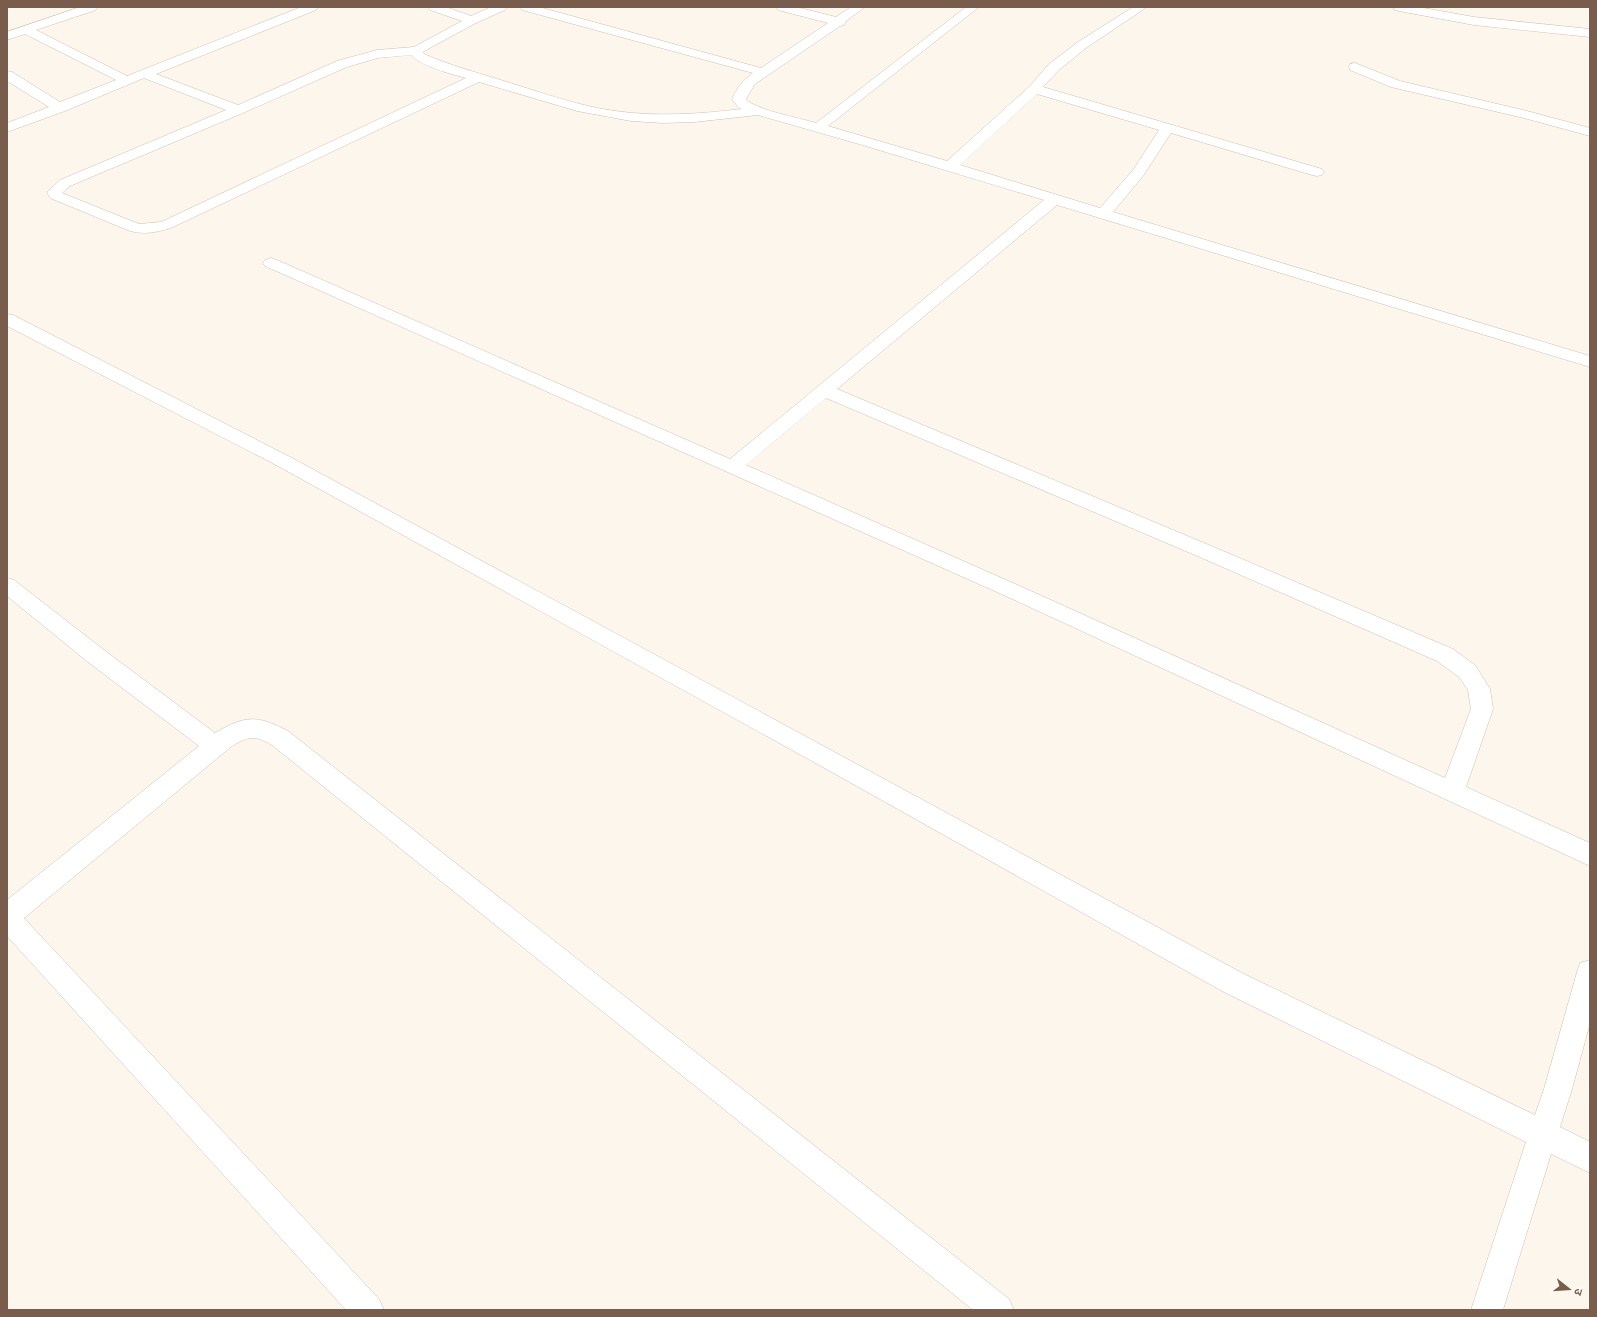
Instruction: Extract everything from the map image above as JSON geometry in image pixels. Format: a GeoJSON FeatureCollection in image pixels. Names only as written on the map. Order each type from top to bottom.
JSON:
{"type":"FeatureCollection","features":[{"type":"Feature","properties":{"kind":"street"},"geometry":{"type":"LineString","coordinates":[[7,36],[92,7]]}},
{"type":"Feature","properties":{"kind":"street"},"geometry":{"type":"LineString","coordinates":[[7,128],[312,7]]}},
{"type":"Feature","properties":{"kind":"street"},"geometry":{"type":"LineString","coordinates":[[434,7],[472,20]]}},
{"type":"Feature","properties":{"kind":"street"},"geometry":{"type":"LineString","coordinates":[[479,77],[166,225],[152,229],[142,230],[135,228],[55,195],[54,192],[64,183],[348,62],[377,54],[417,51],[472,20],[501,7]]}},
{"type":"Feature","properties":{"kind":"street"},"geometry":{"type":"LineString","coordinates":[[526,7],[762,72]]}},
{"type":"Feature","properties":{"kind":"street"},"geometry":{"type":"LineString","coordinates":[[782,7],[840,22]]}},
{"type":"Feature","properties":{"kind":"street"},"geometry":{"type":"LineString","coordinates":[[859,7],[840,22],[762,72],[743,90],[739,99],[744,105],[758,111],[819,127],[950,166],[1102,214],[1590,362]]}},
{"type":"Feature","properties":{"kind":"street"},"geometry":{"type":"LineString","coordinates":[[819,127],[973,7]]}},
{"type":"Feature","properties":{"kind":"street"},"geometry":{"type":"LineString","coordinates":[[950,166],[1035,89],[1054,67],[1070,53],[1141,7]]}},
{"type":"Feature","properties":{"kind":"street"},"geometry":{"type":"LineString","coordinates":[[1398,7],[1474,21],[1590,33]]}},
{"type":"Feature","properties":{"kind":"street"},"geometry":{"type":"LineString","coordinates":[[26,30],[126,81]]}},
{"type":"Feature","properties":{"kind":"street"},"geometry":{"type":"LineString","coordinates":[[417,51],[418,56],[426,60],[479,77],[567,104],[631,117],[688,118],[721,116],[758,111]]}},
{"type":"Feature","properties":{"kind":"street"},"geometry":{"type":"LineString","coordinates":[[1355,67],[1396,84],[1527,115],[1590,132]]}},
{"type":"Feature","properties":{"kind":"street"},"geometry":{"type":"LineString","coordinates":[[145,74],[238,110]]}},
{"type":"Feature","properties":{"kind":"street"},"geometry":{"type":"LineString","coordinates":[[7,75],[60,108]]}},
{"type":"Feature","properties":{"kind":"street"},"geometry":{"type":"LineString","coordinates":[[1035,89],[1317,172]]}},
{"type":"Feature","properties":{"kind":"street"},"geometry":{"type":"LineString","coordinates":[[1102,214],[1120,198],[1138,174],[1167,129]]}},
{"type":"Feature","properties":{"kind":"street"},"geometry":{"type":"LineString","coordinates":[[732,468],[1055,199]]}},
{"type":"Feature","properties":{"kind":"street"},"geometry":{"type":"LineString","coordinates":[[271,264],[1016,592],[1590,855]]}},
{"type":"Feature","properties":{"kind":"street"},"geometry":{"type":"LineString","coordinates":[[7,319],[285,462],[836,762],[1232,982],[1590,1158]]}},
{"type":"Feature","properties":{"kind":"street"},"geometry":{"type":"LineString","coordinates":[[825,391],[1202,550],[1445,655],[1467,671],[1479,689],[1482,709],[1452,792]]}},
{"type":"Feature","properties":{"kind":"street"},"geometry":{"type":"LineString","coordinates":[[7,585],[89,651],[216,746]]}},
{"type":"Feature","properties":{"kind":"street"},"geometry":{"type":"LineString","coordinates":[[368,1310],[7,917],[224,739],[245,728],[265,730],[280,738],[998,1310]]}},
{"type":"Feature","properties":{"kind":"street"},"geometry":{"type":"LineString","coordinates":[[1487,1310],[1558,1089],[1590,972]]}}]}
